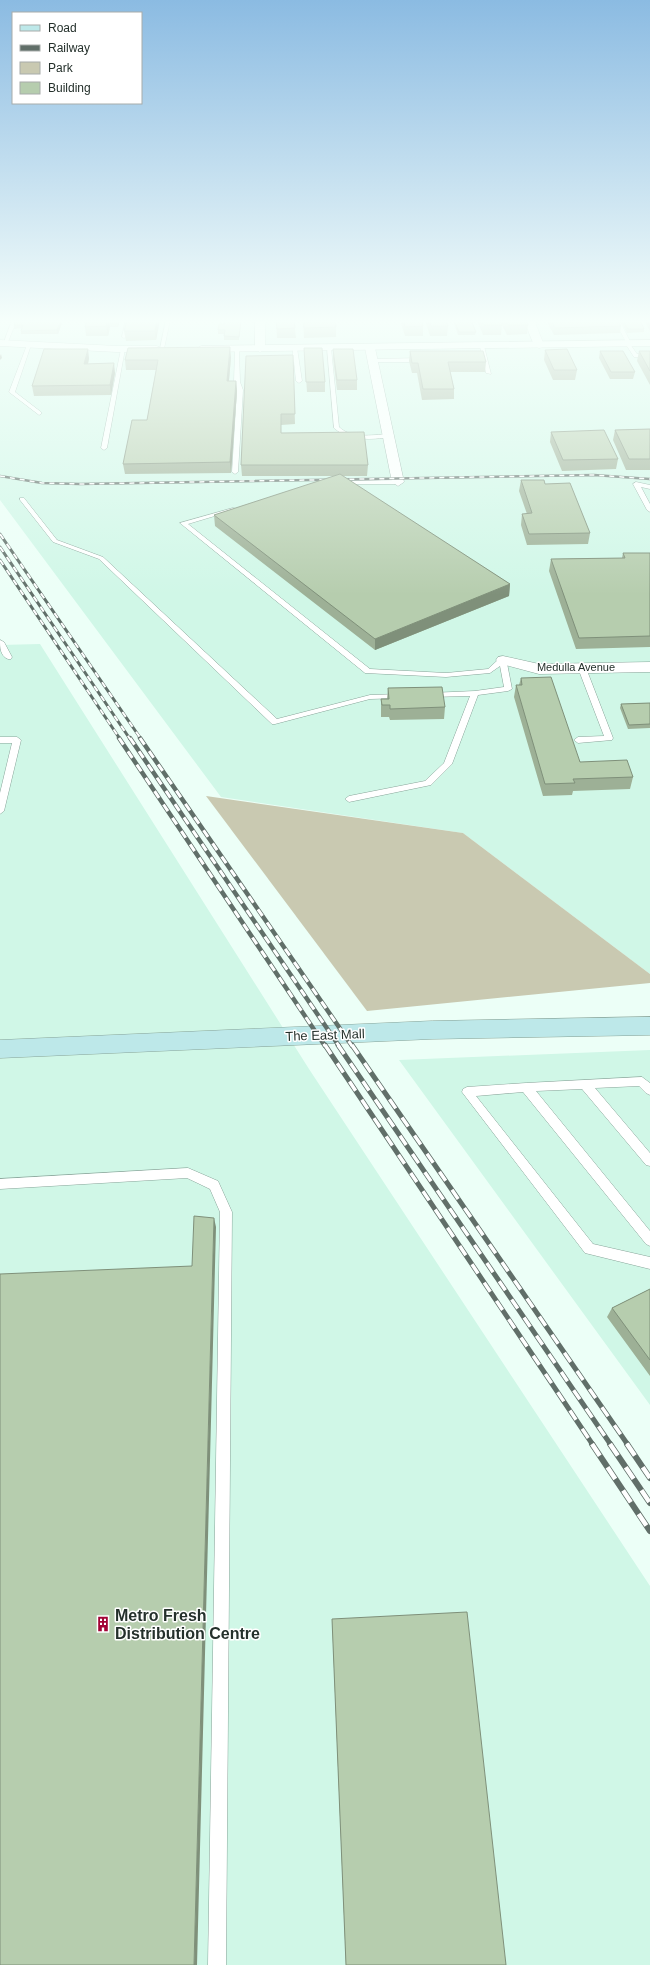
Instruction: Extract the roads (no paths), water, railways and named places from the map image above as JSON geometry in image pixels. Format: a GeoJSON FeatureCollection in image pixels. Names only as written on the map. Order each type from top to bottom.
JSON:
{"type":"FeatureCollection","features":[{"type":"Feature","properties":{"kind":"main road","name":"The East Mall"},"geometry":{"type":"LineString","coordinates":[[0,1049],[432,1030],[650,1026]]}},
{"type":"Feature","properties":{"kind":"street"},"geometry":{"type":"LineString","coordinates":[[383,412],[398,482]]}},
{"type":"Feature","properties":{"kind":"street","name":"Medulla Avenue"},"geometry":{"type":"LineString","coordinates":[[503,660],[539,669],[650,667]]}},
{"type":"Feature","properties":{"kind":"lane"},"geometry":{"type":"LineString","coordinates":[[104,448],[111,412]]}},
{"type":"Feature","properties":{"kind":"lane"},"geometry":{"type":"LineString","coordinates":[[235,472],[239,412]]}},
{"type":"Feature","properties":{"kind":"lane"},"geometry":{"type":"LineString","coordinates":[[334,412],[336,427],[345,435],[357,437],[388,436]]}},
{"type":"Feature","properties":{"kind":"lane"},"geometry":{"type":"LineString","coordinates":[[330,483],[398,482]]}},
{"type":"Feature","properties":{"kind":"lane"},"geometry":{"type":"LineString","coordinates":[[650,487],[636,484],[650,510]]}},
{"type":"Feature","properties":{"kind":"lane"},"geometry":{"type":"LineString","coordinates":[[22,499],[55,541],[101,558],[275,722],[370,696],[408,695]]}},
{"type":"Feature","properties":{"kind":"lane"},"geometry":{"type":"LineString","coordinates":[[242,507],[183,523],[368,671],[446,675],[490,671],[503,660]]}},
{"type":"Feature","properties":{"kind":"lane"},"geometry":{"type":"LineString","coordinates":[[0,642],[8,657]]}},
{"type":"Feature","properties":{"kind":"lane"},"geometry":{"type":"LineString","coordinates":[[423,695],[475,693],[508,689],[503,660]]}},
{"type":"Feature","properties":{"kind":"lane"},"geometry":{"type":"LineString","coordinates":[[578,740],[609,738],[582,668]]}},
{"type":"Feature","properties":{"kind":"lane"},"geometry":{"type":"LineString","coordinates":[[349,800],[428,783],[448,764],[475,693]]}},
{"type":"Feature","properties":{"kind":"lane"},"geometry":{"type":"LineString","coordinates":[[0,740],[17,740],[0,811]]}},
{"type":"Feature","properties":{"kind":"lane"},"geometry":{"type":"LineString","coordinates":[[650,1090],[642,1081],[526,1087],[467,1092],[590,1249],[650,1263]]}},
{"type":"Feature","properties":{"kind":"lane"},"geometry":{"type":"LineString","coordinates":[[586,1085],[650,1161]]}},
{"type":"Feature","properties":{"kind":"lane"},"geometry":{"type":"LineString","coordinates":[[526,1087],[650,1240]]}},
{"type":"Feature","properties":{"kind":"lane"},"geometry":{"type":"LineString","coordinates":[[0,1184],[188,1173],[214,1185],[226,1212],[217,1965]]}},
{"type":"Feature","properties":{"kind":"railway"},"geometry":{"type":"LineString","coordinates":[[0,476],[42,483],[80,484],[594,475],[650,479]]}},
{"type":"Feature","properties":{"kind":"railway"},"geometry":{"type":"LineString","coordinates":[[0,534],[141,739]]}},
{"type":"Feature","properties":{"kind":"railway"},"geometry":{"type":"LineString","coordinates":[[0,547],[130,739]]}},
{"type":"Feature","properties":{"kind":"railway"},"geometry":{"type":"LineString","coordinates":[[0,560],[120,739]]}},
{"type":"Feature","properties":{"kind":"railway"},"geometry":{"type":"LineString","coordinates":[[119,738],[325,1046]]}},
{"type":"Feature","properties":{"kind":"railway"},"geometry":{"type":"LineString","coordinates":[[130,738],[339,1046]]}},
{"type":"Feature","properties":{"kind":"railway"},"geometry":{"type":"LineString","coordinates":[[140,738],[352,1046]]}},
{"type":"Feature","properties":{"kind":"railway"},"geometry":{"type":"LineString","coordinates":[[325,1045],[593,1445]]}},
{"type":"Feature","properties":{"kind":"railway"},"geometry":{"type":"LineString","coordinates":[[338,1045],[611,1445]]}},
{"type":"Feature","properties":{"kind":"railway"},"geometry":{"type":"LineString","coordinates":[[352,1045],[628,1445]]}},
{"type":"Feature","properties":{"kind":"railway"},"geometry":{"type":"LineString","coordinates":[[592,1444],[650,1531]]}},
{"type":"Feature","properties":{"kind":"railway"},"geometry":{"type":"LineString","coordinates":[[610,1444],[650,1503]]}},
{"type":"Feature","properties":{"kind":"railway"},"geometry":{"type":"LineString","coordinates":[[627,1444],[650,1478]]}},
{"type":"Feature","properties":{"kind":"place","name":"Metro Fresh Distribution Centre"},"geometry":{"type":"Point","coordinates":[103,1624]}}]}
